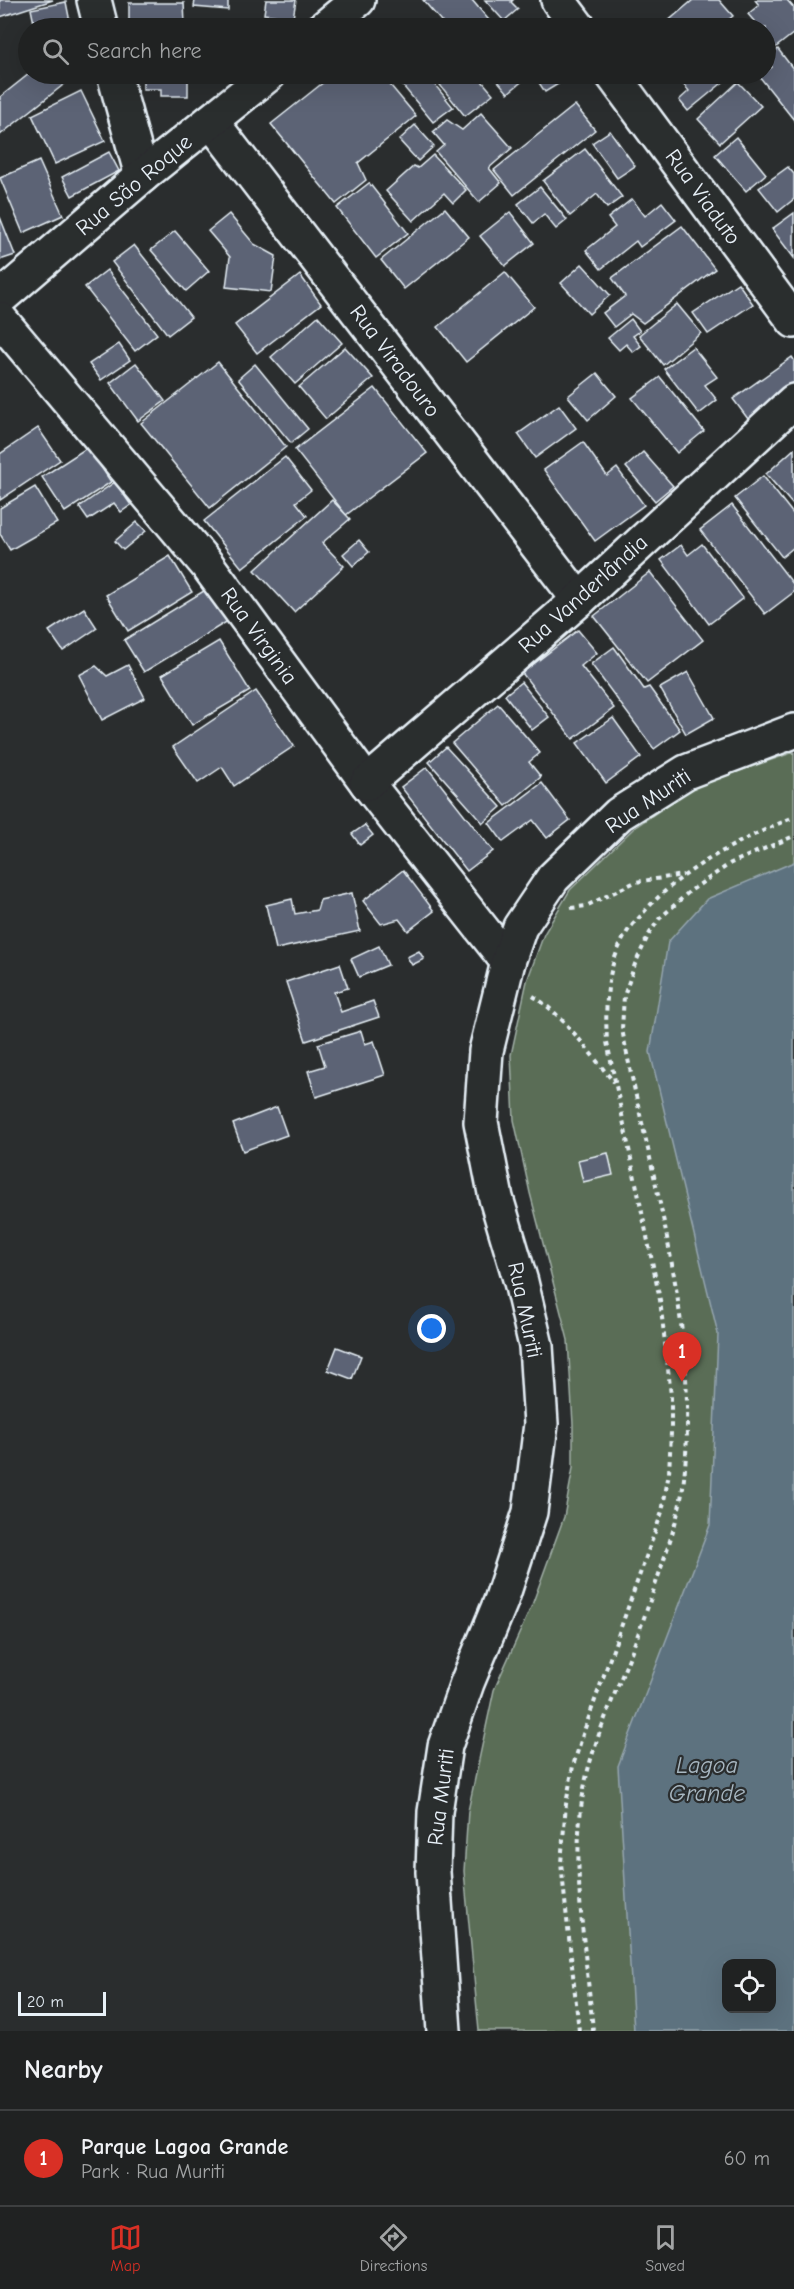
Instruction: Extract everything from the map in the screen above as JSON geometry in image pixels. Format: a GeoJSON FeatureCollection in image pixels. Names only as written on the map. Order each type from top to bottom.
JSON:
{"type":"FeatureCollection","features":[{"type":"Feature","properties":{"kind":"street"},"geometry":{"type":"LineString","coordinates":[[94,0],[98,18]]}},
{"type":"Feature","properties":{"kind":"street"},"geometry":{"type":"LineString","coordinates":[[558,0],[572,18]]}},
{"type":"Feature","properties":{"kind":"street"},"geometry":{"type":"LineString","coordinates":[[117,84],[142,176]]}},
{"type":"Feature","properties":{"kind":"street","name":"Rua São Roque"},"geometry":{"type":"LineString","coordinates":[[0,298],[142,176],[257,84]]}},
{"type":"Feature","properties":{"kind":"street","name":"Rua Viaduto"},"geometry":{"type":"LineString","coordinates":[[619,84],[794,321]]}},
{"type":"Feature","properties":{"kind":"street","name":"Rua Viradouro"},"geometry":{"type":"LineString","coordinates":[[211,121],[579,600]]}},
{"type":"Feature","properties":{"kind":"street","name":"Rua Virginia"},"geometry":{"type":"LineString","coordinates":[[0,319],[208,566],[367,783],[508,962]]}},
{"type":"Feature","properties":{"kind":"street","name":"Rua Vanderlândia"},"geometry":{"type":"LineString","coordinates":[[367,783],[579,600],[794,400]]}},
{"type":"Feature","properties":{"kind":"street","name":"Rua Muriti"},"geometry":{"type":"LineString","coordinates":[[444,2031],[433,1872],[435,1812],[443,1757],[467,1683],[501,1601],[530,1512],[541,1424],[536,1346],[521,1281],[496,1198],[481,1122],[486,1051],[508,962],[520,927],[553,878],[619,814],[686,772],[794,731]]}},
{"type":"Feature","properties":{"kind":"path"},"geometry":{"type":"LineString","coordinates":[[579,2031],[561,1863],[566,1804],[573,1766],[588,1720],[662,1512],[669,1473],[671,1433],[671,1395],[660,1300],[607,1042],[605,1016],[611,969],[626,933],[656,899],[684,875],[741,840],[794,817]]}},
{"type":"Feature","properties":{"kind":"path"},"geometry":{"type":"LineString","coordinates":[[593,2031],[579,1882],[578,1838],[583,1792],[604,1722],[668,1548],[682,1496],[686,1462],[687,1382],[678,1293],[622,1029],[624,996],[641,948],[659,919],[690,891],[731,863],[794,836]]}},
{"type":"Feature","properties":{"kind":"path"},"geometry":{"type":"LineString","coordinates":[[568,908],[586,906],[635,882],[684,875]]}},
{"type":"Feature","properties":{"kind":"path"},"geometry":{"type":"LineString","coordinates":[[527,993],[542,1002],[560,1019],[614,1083]]}},
{"type":"Feature","properties":{"kind":"green space"},"geometry":{"type":"Polygon","coordinates":[[[794,752],[794,2031],[479,2031],[464,1871],[468,1811],[494,1690],[532,1605],[564,1517],[573,1468],[568,1340],[530,1193],[514,1120],[511,1055],[527,981],[544,934],[570,890],[634,828],[694,787],[794,752]]]}},
{"type":"Feature","properties":{"kind":"water","name":"Lagoa Grande"},"geometry":{"type":"Polygon","coordinates":[[[794,862],[794,2031],[634,2031],[618,1766],[710,1525],[718,1334],[650,1052],[668,942],[707,899],[794,862]]]}},
{"type":"Feature","properties":{"kind":"building"},"geometry":{"type":"Polygon","coordinates":[[[0,0],[53,0],[0,17],[0,0]]]}},
{"type":"Feature","properties":{"kind":"building"},"geometry":{"type":"Polygon","coordinates":[[[195,0],[228,0],[228,10],[194,7],[195,0]]]}},
{"type":"Feature","properties":{"kind":"building"},"geometry":{"type":"Polygon","coordinates":[[[266,0],[296,0],[293,18],[264,14],[266,0]]]}},
{"type":"Feature","properties":{"kind":"building"},"geometry":{"type":"Polygon","coordinates":[[[423,0],[472,0],[487,18],[438,18],[423,0]]]}},
{"type":"Feature","properties":{"kind":"building"},"geometry":{"type":"Polygon","coordinates":[[[485,0],[513,0],[511,2],[518,9],[508,18],[501,18],[485,0]]]}},
{"type":"Feature","properties":{"kind":"building"},"geometry":{"type":"Polygon","coordinates":[[[693,0],[719,0],[733,16],[730,18],[672,18],[693,0]]]}},
{"type":"Feature","properties":{"kind":"building"},"geometry":{"type":"Polygon","coordinates":[[[755,0],[787,0],[794,8],[794,33],[776,47],[776,18],[751,18],[748,14],[759,5],[755,0]]]}},
{"type":"Feature","properties":{"kind":"building"},"geometry":{"type":"Polygon","coordinates":[[[66,2],[69,18],[33,18],[31,9],[66,2]]]}},
{"type":"Feature","properties":{"kind":"building"},"geometry":{"type":"Polygon","coordinates":[[[129,3],[184,3],[185,18],[129,18],[129,3]]]}},
{"type":"Feature","properties":{"kind":"building"},"geometry":{"type":"Polygon","coordinates":[[[778,49],[794,70],[794,120],[765,84],[776,84],[776,51],[778,49]]]}},
{"type":"Feature","properties":{"kind":"building"},"geometry":{"type":"Polygon","coordinates":[[[18,83],[64,84],[0,135],[0,97],[18,83]]]}},
{"type":"Feature","properties":{"kind":"building"},"geometry":{"type":"Polygon","coordinates":[[[143,84],[188,84],[188,96],[161,96],[161,89],[143,89],[143,84]]]}},
{"type":"Feature","properties":{"kind":"building"},"geometry":{"type":"Polygon","coordinates":[[[321,84],[389,84],[416,116],[358,163],[366,180],[336,204],[271,124],[321,84]]]}},
{"type":"Feature","properties":{"kind":"building"},"geometry":{"type":"Polygon","coordinates":[[[401,84],[434,84],[453,107],[433,122],[401,84]]]}},
{"type":"Feature","properties":{"kind":"building"},"geometry":{"type":"Polygon","coordinates":[[[484,84],[493,94],[465,116],[440,85],[484,84]]]}},
{"type":"Feature","properties":{"kind":"building"},"geometry":{"type":"Polygon","coordinates":[[[500,84],[519,84],[508,93],[500,84]]]}},
{"type":"Feature","properties":{"kind":"building"},"geometry":{"type":"Polygon","coordinates":[[[540,84],[558,84],[545,92],[540,84]]]}},
{"type":"Feature","properties":{"kind":"building"},"geometry":{"type":"Polygon","coordinates":[[[683,84],[721,84],[688,111],[679,100],[689,91],[683,84]]]}},
{"type":"Feature","properties":{"kind":"building"},"geometry":{"type":"Polygon","coordinates":[[[736,84],[740,84],[761,106],[720,143],[698,119],[736,84]]]}},
{"type":"Feature","properties":{"kind":"building"},"geometry":{"type":"Polygon","coordinates":[[[81,91],[105,141],[55,164],[32,115],[81,91]]]}},
{"type":"Feature","properties":{"kind":"building"},"geometry":{"type":"Polygon","coordinates":[[[575,105],[595,130],[514,195],[494,170],[575,105]]]}},
{"type":"Feature","properties":{"kind":"building"},"geometry":{"type":"Polygon","coordinates":[[[481,113],[512,148],[489,168],[501,183],[479,202],[436,152],[444,145],[433,132],[447,120],[462,130],[481,113]]]}},
{"type":"Feature","properties":{"kind":"building"},"geometry":{"type":"Polygon","coordinates":[[[415,125],[434,146],[418,161],[399,140],[415,125]]]}},
{"type":"Feature","properties":{"kind":"building"},"geometry":{"type":"Polygon","coordinates":[[[610,131],[635,166],[617,178],[592,143],[610,131]]]}},
{"type":"Feature","properties":{"kind":"building"},"geometry":{"type":"Polygon","coordinates":[[[736,137],[766,174],[746,191],[715,155],[736,137]]]}},
{"type":"Feature","properties":{"kind":"building"},"geometry":{"type":"Polygon","coordinates":[[[585,149],[622,197],[607,208],[597,194],[570,216],[543,181],[585,149]]]}},
{"type":"Feature","properties":{"kind":"building"},"geometry":{"type":"Polygon","coordinates":[[[109,152],[119,171],[72,196],[62,177],[109,152]]]}},
{"type":"Feature","properties":{"kind":"building"},"geometry":{"type":"Polygon","coordinates":[[[433,155],[466,190],[453,203],[444,193],[413,221],[386,191],[414,166],[418,168],[433,155]]]}},
{"type":"Feature","properties":{"kind":"building"},"geometry":{"type":"Polygon","coordinates":[[[39,161],[63,215],[23,233],[0,178],[39,161]]]}},
{"type":"Feature","properties":{"kind":"building"},"geometry":{"type":"Polygon","coordinates":[[[788,167],[794,174],[794,199],[778,212],[759,188],[788,167]]]}},
{"type":"Feature","properties":{"kind":"building"},"geometry":{"type":"Polygon","coordinates":[[[369,183],[408,233],[376,258],[337,208],[369,183]]]}},
{"type":"Feature","properties":{"kind":"building"},"geometry":{"type":"Polygon","coordinates":[[[540,187],[567,220],[556,229],[544,214],[533,223],[518,204],[540,187]]]}},
{"type":"Feature","properties":{"kind":"building"},"geometry":{"type":"Polygon","coordinates":[[[632,199],[645,216],[662,202],[676,220],[640,247],[636,241],[601,269],[586,250],[615,227],[608,218],[632,199]]]}},
{"type":"Feature","properties":{"kind":"building"},"geometry":{"type":"Polygon","coordinates":[[[445,208],[469,237],[404,289],[381,260],[445,208]]]}},
{"type":"Feature","properties":{"kind":"building"},"geometry":{"type":"Polygon","coordinates":[[[510,212],[534,243],[505,266],[480,236],[510,212]]]}},
{"type":"Feature","properties":{"kind":"building"},"geometry":{"type":"Polygon","coordinates":[[[794,213],[794,258],[772,229],[794,213]]]}},
{"type":"Feature","properties":{"kind":"building"},"geometry":{"type":"Polygon","coordinates":[[[229,214],[254,244],[276,256],[271,292],[226,287],[230,257],[208,231],[229,214]]]}},
{"type":"Feature","properties":{"kind":"building"},"geometry":{"type":"Polygon","coordinates":[[[0,217],[15,255],[0,260],[0,217]]]}},
{"type":"Feature","properties":{"kind":"building"},"geometry":{"type":"Polygon","coordinates":[[[682,226],[715,269],[643,323],[631,314],[614,327],[603,313],[625,296],[612,278],[682,226]]]}},
{"type":"Feature","properties":{"kind":"building"},"geometry":{"type":"Polygon","coordinates":[[[175,231],[209,271],[186,291],[151,250],[175,231]]]}},
{"type":"Feature","properties":{"kind":"building"},"geometry":{"type":"Polygon","coordinates":[[[134,245],[191,317],[168,335],[112,262],[134,245]]]}},
{"type":"Feature","properties":{"kind":"building"},"geometry":{"type":"Polygon","coordinates":[[[582,264],[610,295],[589,314],[561,283],[582,264]]]}},
{"type":"Feature","properties":{"kind":"building"},"geometry":{"type":"Polygon","coordinates":[[[107,270],[157,334],[135,351],[85,287],[107,270]]]}},
{"type":"Feature","properties":{"kind":"building"},"geometry":{"type":"Polygon","coordinates":[[[505,272],[534,307],[466,362],[438,327],[505,272]]]}},
{"type":"Feature","properties":{"kind":"building"},"geometry":{"type":"Polygon","coordinates":[[[300,275],[321,304],[257,353],[235,325],[300,275]]]}},
{"type":"Feature","properties":{"kind":"building"},"geometry":{"type":"Polygon","coordinates":[[[738,283],[753,304],[708,334],[693,313],[738,283]]]}},
{"type":"Feature","properties":{"kind":"building"},"geometry":{"type":"Polygon","coordinates":[[[677,304],[701,333],[663,365],[639,335],[677,304]]]}},
{"type":"Feature","properties":{"kind":"building"},"geometry":{"type":"Polygon","coordinates":[[[318,316],[342,343],[295,384],[271,357],[318,316]]]}},
{"type":"Feature","properties":{"kind":"building"},"geometry":{"type":"Polygon","coordinates":[[[631,319],[640,331],[633,336],[641,346],[633,352],[626,344],[619,350],[608,338],[631,319]]]}},
{"type":"Feature","properties":{"kind":"building"},"geometry":{"type":"Polygon","coordinates":[[[119,344],[130,360],[101,380],[89,364],[119,344]]]}},
{"type":"Feature","properties":{"kind":"building"},"geometry":{"type":"Polygon","coordinates":[[[345,347],[373,378],[326,419],[299,387],[345,347]]]}},
{"type":"Feature","properties":{"kind":"building"},"geometry":{"type":"Polygon","coordinates":[[[693,347],[717,377],[705,385],[717,400],[699,414],[664,369],[693,347]]]}},
{"type":"Feature","properties":{"kind":"building"},"geometry":{"type":"Polygon","coordinates":[[[792,357],[794,360],[794,391],[751,423],[733,399],[792,357]]]}},
{"type":"Feature","properties":{"kind":"building"},"geometry":{"type":"Polygon","coordinates":[[[218,362],[286,447],[210,508],[141,423],[218,362]]]}},
{"type":"Feature","properties":{"kind":"building"},"geometry":{"type":"Polygon","coordinates":[[[136,363],[165,401],[138,421],[110,383],[136,363]]]}},
{"type":"Feature","properties":{"kind":"building"},"geometry":{"type":"Polygon","coordinates":[[[255,364],[308,429],[291,443],[238,379],[255,364]]]}},
{"type":"Feature","properties":{"kind":"building"},"geometry":{"type":"Polygon","coordinates":[[[597,373],[616,396],[588,420],[568,396],[597,373]]]}},
{"type":"Feature","properties":{"kind":"building"},"geometry":{"type":"Polygon","coordinates":[[[660,377],[704,431],[677,453],[632,398],[660,377]]]}},
{"type":"Feature","properties":{"kind":"building"},"geometry":{"type":"Polygon","coordinates":[[[375,388],[427,453],[346,515],[295,450],[375,388]]]}},
{"type":"Feature","properties":{"kind":"building"},"geometry":{"type":"Polygon","coordinates":[[[559,405],[576,428],[535,458],[518,434],[559,405]]]}},
{"type":"Feature","properties":{"kind":"building"},"geometry":{"type":"Polygon","coordinates":[[[38,428],[60,460],[0,500],[0,454],[38,428]]]}},
{"type":"Feature","properties":{"kind":"building"},"geometry":{"type":"Polygon","coordinates":[[[583,442],[607,476],[617,468],[644,505],[595,541],[544,470],[583,442]]]}},
{"type":"Feature","properties":{"kind":"building"},"geometry":{"type":"Polygon","coordinates":[[[88,447],[111,482],[65,512],[42,477],[88,447]]]}},
{"type":"Feature","properties":{"kind":"building"},"geometry":{"type":"Polygon","coordinates":[[[794,449],[794,506],[766,474],[794,449]]]}},
{"type":"Feature","properties":{"kind":"building"},"geometry":{"type":"Polygon","coordinates":[[[643,452],[673,486],[655,501],[626,467],[643,452]]]}},
{"type":"Feature","properties":{"kind":"building"},"geometry":{"type":"Polygon","coordinates":[[[285,457],[311,490],[296,502],[307,516],[242,568],[204,521],[285,457]]]}},
{"type":"Feature","properties":{"kind":"building"},"geometry":{"type":"Polygon","coordinates":[[[763,476],[794,515],[794,547],[782,557],[735,498],[763,476]]]}},
{"type":"Feature","properties":{"kind":"building"},"geometry":{"type":"Polygon","coordinates":[[[115,482],[131,505],[121,512],[114,503],[88,520],[79,507],[115,482]]]}},
{"type":"Feature","properties":{"kind":"building"},"geometry":{"type":"Polygon","coordinates":[[[35,487],[57,523],[10,550],[0,534],[0,508],[35,487]]]}},
{"type":"Feature","properties":{"kind":"building"},"geometry":{"type":"Polygon","coordinates":[[[332,500],[350,519],[322,543],[344,566],[294,612],[255,570],[332,500]]]}},
{"type":"Feature","properties":{"kind":"building"},"geometry":{"type":"Polygon","coordinates":[[[732,505],[794,585],[794,592],[765,614],[700,530],[732,505]]]}},
{"type":"Feature","properties":{"kind":"building"},"geometry":{"type":"Polygon","coordinates":[[[137,522],[146,531],[123,550],[115,541],[137,522]]]}},
{"type":"Feature","properties":{"kind":"building"},"geometry":{"type":"Polygon","coordinates":[[[359,540],[369,552],[353,566],[343,554],[359,540]]]}},
{"type":"Feature","properties":{"kind":"building"},"geometry":{"type":"Polygon","coordinates":[[[702,544],[743,598],[709,624],[661,560],[681,545],[688,555],[702,544]]]}},
{"type":"Feature","properties":{"kind":"building"},"geometry":{"type":"Polygon","coordinates":[[[170,556],[192,592],[128,631],[106,595],[170,556]]]}},
{"type":"Feature","properties":{"kind":"building"},"geometry":{"type":"Polygon","coordinates":[[[650,572],[703,640],[647,683],[594,616],[650,572]]]}},
{"type":"Feature","properties":{"kind":"building"},"geometry":{"type":"Polygon","coordinates":[[[207,589],[228,621],[144,672],[124,640],[207,589]]]}},
{"type":"Feature","properties":{"kind":"building"},"geometry":{"type":"Polygon","coordinates":[[[84,608],[97,628],[63,651],[49,631],[84,608]]]}},
{"type":"Feature","properties":{"kind":"building"},"geometry":{"type":"Polygon","coordinates":[[[578,630],[597,653],[581,666],[614,708],[573,739],[522,673],[578,630]]]}},
{"type":"Feature","properties":{"kind":"building"},"geometry":{"type":"Polygon","coordinates":[[[219,641],[250,691],[192,725],[162,675],[219,641]]]}},
{"type":"Feature","properties":{"kind":"building"},"geometry":{"type":"Polygon","coordinates":[[[614,647],[644,689],[649,687],[680,730],[654,749],[591,664],[614,647]]]}},
{"type":"Feature","properties":{"kind":"building"},"geometry":{"type":"Polygon","coordinates":[[[128,665],[145,698],[102,720],[79,675],[96,666],[107,676],[128,665]]]}},
{"type":"Feature","properties":{"kind":"building"},"geometry":{"type":"Polygon","coordinates":[[[688,672],[714,718],[686,734],[660,688],[688,672]]]}},
{"type":"Feature","properties":{"kind":"building"},"geometry":{"type":"Polygon","coordinates":[[[521,682],[549,717],[532,730],[505,695],[521,682]]]}},
{"type":"Feature","properties":{"kind":"building"},"geometry":{"type":"Polygon","coordinates":[[[256,691],[294,746],[234,786],[222,767],[198,783],[173,747],[256,691]]]}},
{"type":"Feature","properties":{"kind":"building"},"geometry":{"type":"Polygon","coordinates":[[[498,704],[540,753],[529,762],[541,777],[506,806],[452,743],[498,704]]]}},
{"type":"Feature","properties":{"kind":"building"},"geometry":{"type":"Polygon","coordinates":[[[613,718],[641,757],[606,783],[577,743],[613,718]]]}},
{"type":"Feature","properties":{"kind":"building"},"geometry":{"type":"Polygon","coordinates":[[[446,747],[501,807],[483,823],[429,762],[446,747]]]}},
{"type":"Feature","properties":{"kind":"building"},"geometry":{"type":"Polygon","coordinates":[[[427,767],[493,851],[467,871],[401,787],[427,767]]]}},
{"type":"Feature","properties":{"kind":"building"},"geometry":{"type":"Polygon","coordinates":[[[542,783],[570,820],[547,838],[533,820],[503,842],[489,823],[542,783]]]}},
{"type":"Feature","properties":{"kind":"building"},"geometry":{"type":"Polygon","coordinates":[[[365,825],[373,835],[360,845],[352,834],[365,825]]]}},
{"type":"Feature","properties":{"kind":"building"},"geometry":{"type":"Polygon","coordinates":[[[403,870],[434,911],[408,931],[399,919],[381,924],[363,901],[403,870]]]}},
{"type":"Feature","properties":{"kind":"building"},"geometry":{"type":"Polygon","coordinates":[[[352,893],[360,931],[276,949],[266,905],[292,899],[295,914],[317,910],[320,900],[352,893]]]}},
{"type":"Feature","properties":{"kind":"building"},"geometry":{"type":"Polygon","coordinates":[[[379,946],[388,965],[359,977],[351,959],[379,946]]]}},
{"type":"Feature","properties":{"kind":"building"},"geometry":{"type":"Polygon","coordinates":[[[419,951],[424,959],[412,965],[407,957],[419,951]]]}},
{"type":"Feature","properties":{"kind":"building"},"geometry":{"type":"Polygon","coordinates":[[[340,964],[348,988],[334,992],[341,1012],[373,1001],[379,1017],[306,1041],[286,982],[340,964]]]}},
{"type":"Feature","properties":{"kind":"building"},"geometry":{"type":"Polygon","coordinates":[[[361,1031],[365,1044],[374,1041],[385,1075],[316,1097],[308,1071],[325,1066],[318,1044],[361,1031]]]}},
{"type":"Feature","properties":{"kind":"building"},"geometry":{"type":"Polygon","coordinates":[[[277,1107],[287,1135],[243,1151],[233,1124],[277,1107]]]}},
{"type":"Feature","properties":{"kind":"building"},"geometry":{"type":"Polygon","coordinates":[[[608,1153],[613,1175],[583,1182],[578,1160],[608,1153]]]}},
{"type":"Feature","properties":{"kind":"building"},"geometry":{"type":"Polygon","coordinates":[[[337,1347],[361,1356],[352,1379],[328,1370],[337,1347]]]}},
{"type":"Feature","properties":{"kind":"place","name":"Parque Lagoa Grande"},"geometry":{"type":"Point","coordinates":[682,1382]}}]}
